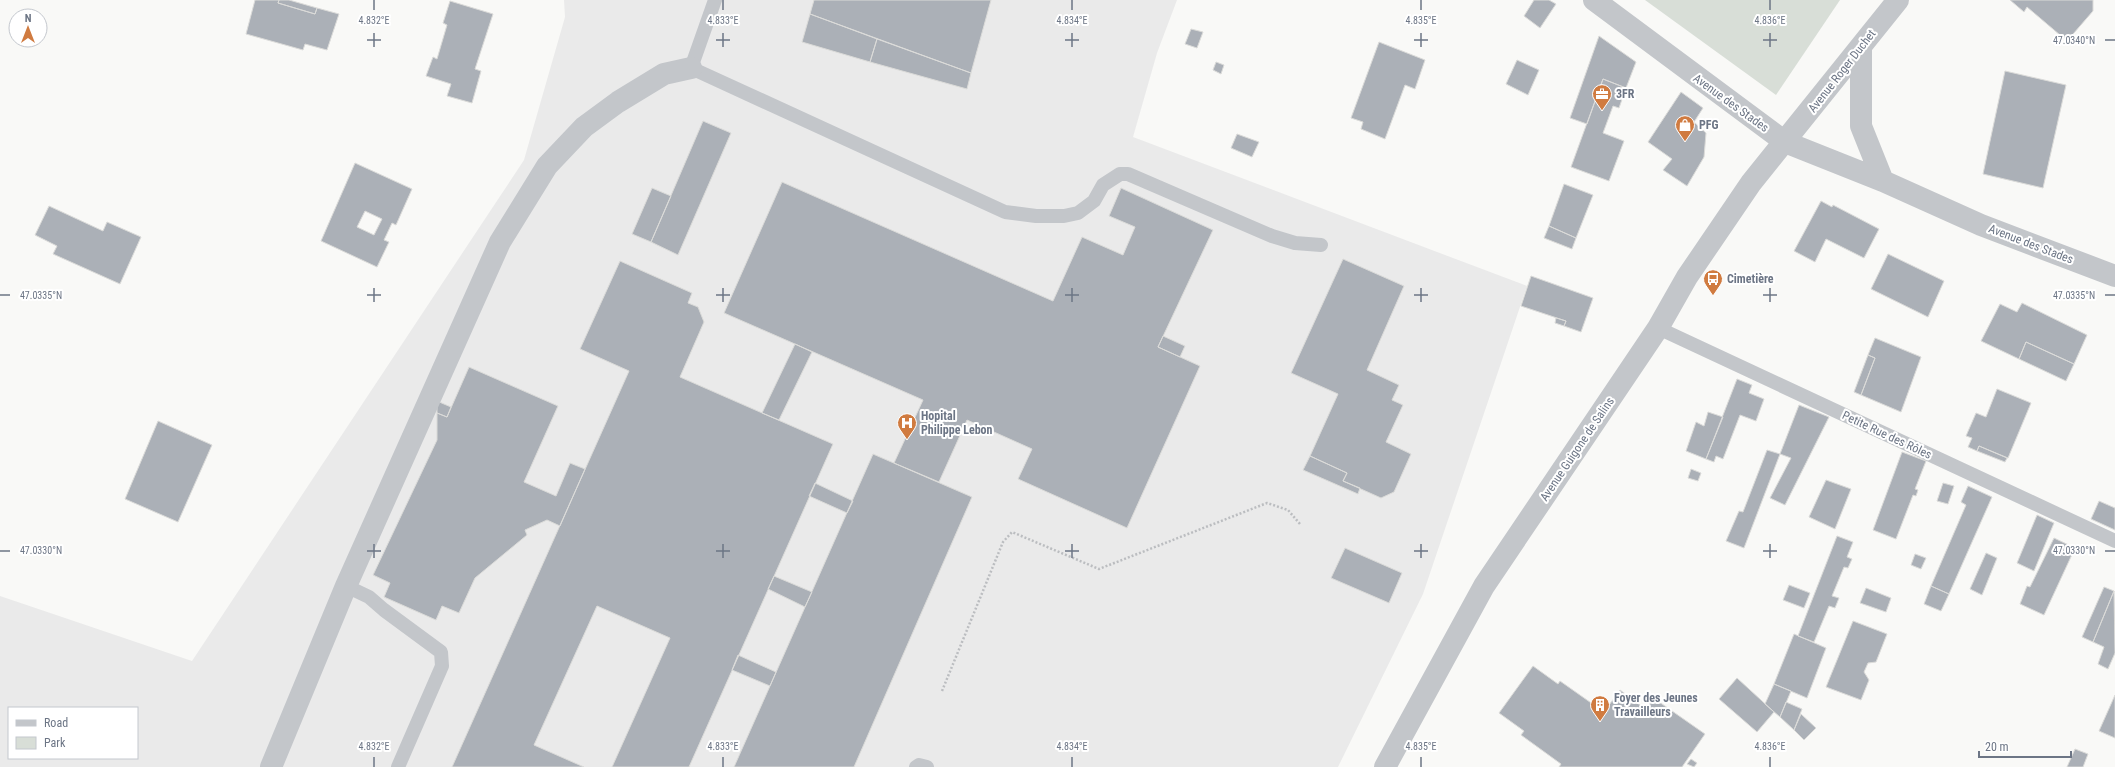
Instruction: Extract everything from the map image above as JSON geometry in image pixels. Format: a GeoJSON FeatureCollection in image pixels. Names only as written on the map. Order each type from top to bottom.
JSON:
{"type":"FeatureCollection","features":[{"type":"Feature","properties":{"kind":"street","name":"Avenue des Stades"},"geometry":{"type":"LineString","coordinates":[[1594,0],[1785,142],[1883,181],[1981,225],[2115,276]]}},
{"type":"Feature","properties":{"kind":"street","name":"Avenue Roger Duchet"},"geometry":{"type":"LineString","coordinates":[[1785,142],[1898,0]]}},
{"type":"Feature","properties":{"kind":"street"},"geometry":{"type":"LineString","coordinates":[[1861,47],[1861,126],[1883,181]]}},
{"type":"Feature","properties":{"kind":"street"},"geometry":{"type":"LineString","coordinates":[[271,767],[346,586],[500,242],[547,166],[584,127],[618,102],[664,74],[690,68]]}},
{"type":"Feature","properties":{"kind":"street","name":"Avenue Guigone de Salins"},"geometry":{"type":"LineString","coordinates":[[1385,767],[1484,586],[1658,328],[1687,277],[1751,183],[1785,142]]}},
{"type":"Feature","properties":{"kind":"lane"},"geometry":{"type":"LineString","coordinates":[[715,0],[690,68],[1005,212],[1036,216],[1064,216],[1078,213],[1094,202],[1103,185],[1120,174],[1128,174],[1272,236],[1295,243],[1321,245]]}},
{"type":"Feature","properties":{"kind":"lane","name":"Petite Rue des Rôles"},"geometry":{"type":"LineString","coordinates":[[1658,328],[2115,541]]}},
{"type":"Feature","properties":{"kind":"lane"},"geometry":{"type":"LineString","coordinates":[[346,586],[369,596],[384,610],[441,652],[442,666],[398,767]]}},
{"type":"Feature","properties":{"kind":"lane"},"geometry":{"type":"LineString","coordinates":[[916,767],[927,767]]}},
{"type":"Feature","properties":{"kind":"path"},"geometry":{"type":"LineString","coordinates":[[942,691],[1003,542],[1012,532],[1099,569],[1267,503],[1288,510],[1300,524]]}},
{"type":"Feature","properties":{"kind":"shaded area","name":"Hopital Philippe Lebon"},"geometry":{"type":"Polygon","coordinates":[[[564,0],[1177,0],[1157,53],[1133,137],[1527,286],[1423,594],[1338,767],[0,767],[0,596],[192,661],[524,160],[565,17],[564,0]]]}},
{"type":"Feature","properties":{"kind":"green space"},"geometry":{"type":"Polygon","coordinates":[[[1645,0],[1840,0],[1776,95],[1645,0]]]}},
{"type":"Feature","properties":{"kind":"building"},"geometry":{"type":"Polygon","coordinates":[[[255,0],[279,0],[278,3],[315,14],[317,8],[339,14],[327,50],[305,44],[303,50],[246,34],[255,0]]]}},
{"type":"Feature","properties":{"kind":"building"},"geometry":{"type":"Polygon","coordinates":[[[279,0],[289,0],[317,8],[315,14],[278,3],[279,0]]]}},
{"type":"Feature","properties":{"kind":"building"},"geometry":{"type":"Polygon","coordinates":[[[814,0],[991,0],[971,73],[810,14],[814,0]]]}},
{"type":"Feature","properties":{"kind":"building"},"geometry":{"type":"Polygon","coordinates":[[[1534,0],[1549,0],[1556,4],[1540,28],[1524,16],[1534,0]]]}},
{"type":"Feature","properties":{"kind":"building"},"geometry":{"type":"Polygon","coordinates":[[[2010,0],[2093,0],[2093,11],[2067,41],[2027,7],[2024,12],[2010,0]]]}},
{"type":"Feature","properties":{"kind":"building"},"geometry":{"type":"Polygon","coordinates":[[[450,1],[493,14],[475,69],[481,71],[472,103],[447,96],[451,84],[426,76],[433,57],[437,59],[447,25],[443,23],[450,1]]]}},
{"type":"Feature","properties":{"kind":"building"},"geometry":{"type":"Polygon","coordinates":[[[810,14],[877,39],[870,62],[802,42],[810,14]]]}},
{"type":"Feature","properties":{"kind":"building"},"geometry":{"type":"Polygon","coordinates":[[[1191,29],[1203,32],[1197,48],[1185,44],[1191,29]]]}},
{"type":"Feature","properties":{"kind":"building"},"geometry":{"type":"Polygon","coordinates":[[[1599,36],[1636,62],[1626,88],[1603,79],[1587,124],[1570,118],[1599,36]]]}},
{"type":"Feature","properties":{"kind":"building"},"geometry":{"type":"Polygon","coordinates":[[[877,39],[971,73],[967,89],[870,62],[877,39]]]}},
{"type":"Feature","properties":{"kind":"building"},"geometry":{"type":"Polygon","coordinates":[[[1379,42],[1425,60],[1415,89],[1405,85],[1385,139],[1361,129],[1363,122],[1351,118],[1379,42]]]}},
{"type":"Feature","properties":{"kind":"building"},"geometry":{"type":"Polygon","coordinates":[[[1517,60],[1539,70],[1528,95],[1506,84],[1517,60]]]}},
{"type":"Feature","properties":{"kind":"building"},"geometry":{"type":"Polygon","coordinates":[[[1216,62],[1224,65],[1221,74],[1213,70],[1216,62]]]}},
{"type":"Feature","properties":{"kind":"building"},"geometry":{"type":"Polygon","coordinates":[[[2005,71],[2066,85],[2043,188],[1983,174],[2005,71]]]}},
{"type":"Feature","properties":{"kind":"building"},"geometry":{"type":"Polygon","coordinates":[[[1603,79],[1626,88],[1619,108],[1613,106],[1603,133],[1624,141],[1609,181],[1571,167],[1603,79]]]}},
{"type":"Feature","properties":{"kind":"building"},"geometry":{"type":"Polygon","coordinates":[[[1681,92],[1703,108],[1694,122],[1706,133],[1704,157],[1687,186],[1663,170],[1672,159],[1648,142],[1681,92]]]}},
{"type":"Feature","properties":{"kind":"building"},"geometry":{"type":"Polygon","coordinates":[[[703,121],[731,133],[678,255],[651,242],[703,121]]]}},
{"type":"Feature","properties":{"kind":"building"},"geometry":{"type":"Polygon","coordinates":[[[1237,134],[1259,142],[1252,157],[1231,148],[1237,134]]]}},
{"type":"Feature","properties":{"kind":"building"},"geometry":{"type":"Polygon","coordinates":[[[355,163],[412,189],[396,225],[392,223],[384,240],[389,242],[377,267],[321,241],[355,163]],[[365,211],[357,227],[374,235],[382,219],[365,211]]]}},
{"type":"Feature","properties":{"kind":"building"},"geometry":{"type":"Polygon","coordinates":[[[782,182],[1053,301],[1082,237],[1123,255],[1135,227],[1109,216],[1121,188],[1213,230],[1158,347],[1200,366],[1127,528],[1018,479],[1032,449],[967,420],[939,482],[894,463],[923,400],[724,313],[782,182]]]}},
{"type":"Feature","properties":{"kind":"building"},"geometry":{"type":"Polygon","coordinates":[[[1564,184],[1593,195],[1576,238],[1549,226],[1564,184]]]}},
{"type":"Feature","properties":{"kind":"building"},"geometry":{"type":"Polygon","coordinates":[[[652,188],[671,196],[651,242],[632,234],[652,188]]]}},
{"type":"Feature","properties":{"kind":"building"},"geometry":{"type":"Polygon","coordinates":[[[1821,201],[1832,207],[1833,205],[1879,229],[1864,258],[1826,239],[1815,262],[1794,251],[1821,201]]]}},
{"type":"Feature","properties":{"kind":"building"},"geometry":{"type":"Polygon","coordinates":[[[49,206],[103,231],[107,222],[141,237],[120,284],[53,254],[57,246],[35,235],[49,206]]]}},
{"type":"Feature","properties":{"kind":"building"},"geometry":{"type":"Polygon","coordinates":[[[1549,226],[1576,238],[1572,249],[1544,238],[1549,226]]]}},
{"type":"Feature","properties":{"kind":"building"},"geometry":{"type":"Polygon","coordinates":[[[1888,254],[1944,281],[1928,317],[1871,289],[1888,254]]]}},
{"type":"Feature","properties":{"kind":"building"},"geometry":{"type":"Polygon","coordinates":[[[1343,259],[1404,286],[1367,370],[1399,385],[1392,400],[1403,405],[1386,442],[1411,454],[1394,492],[1381,498],[1343,481],[1347,473],[1310,456],[1338,394],[1291,373],[1343,259]]]}},
{"type":"Feature","properties":{"kind":"building"},"geometry":{"type":"Polygon","coordinates":[[[620,261],[692,293],[688,303],[698,307],[704,322],[680,377],[833,444],[689,767],[612,767],[670,638],[597,606],[534,745],[584,767],[452,767],[629,371],[580,349],[620,261]]]}},
{"type":"Feature","properties":{"kind":"building"},"geometry":{"type":"Polygon","coordinates":[[[1531,276],[1593,298],[1581,332],[1564,326],[1566,321],[1521,306],[1531,276]]]}},
{"type":"Feature","properties":{"kind":"building"},"geometry":{"type":"Polygon","coordinates":[[[2022,303],[2087,335],[2074,364],[2026,342],[2019,359],[1981,341],[2000,304],[2017,312],[2022,303]]]}},
{"type":"Feature","properties":{"kind":"building"},"geometry":{"type":"Polygon","coordinates":[[[1556,318],[1566,321],[1564,326],[1555,323],[1556,318]]]}},
{"type":"Feature","properties":{"kind":"building"},"geometry":{"type":"Polygon","coordinates":[[[1163,336],[1185,346],[1180,357],[1158,347],[1163,336]]]}},
{"type":"Feature","properties":{"kind":"building"},"geometry":{"type":"Polygon","coordinates":[[[1875,338],[1921,357],[1901,412],[1861,395],[1875,358],[1868,355],[1875,338]]]}},
{"type":"Feature","properties":{"kind":"building"},"geometry":{"type":"Polygon","coordinates":[[[2026,342],[2074,364],[2066,381],[2019,359],[2026,342]]]}},
{"type":"Feature","properties":{"kind":"building"},"geometry":{"type":"Polygon","coordinates":[[[795,344],[812,352],[779,420],[762,413],[795,344]]]}},
{"type":"Feature","properties":{"kind":"building"},"geometry":{"type":"Polygon","coordinates":[[[1868,355],[1875,358],[1861,395],[1854,392],[1868,355]]]}},
{"type":"Feature","properties":{"kind":"building"},"geometry":{"type":"Polygon","coordinates":[[[469,367],[558,406],[524,482],[556,496],[570,463],[585,469],[560,526],[547,520],[525,530],[527,535],[475,578],[459,613],[442,606],[436,620],[384,597],[390,583],[373,575],[437,440],[437,413],[447,417],[469,367]]]}},
{"type":"Feature","properties":{"kind":"building"},"geometry":{"type":"Polygon","coordinates":[[[1737,379],[1752,385],[1749,393],[1764,399],[1756,421],[1740,415],[1723,459],[1716,456],[1714,462],[1706,459],[1737,379]]]}},
{"type":"Feature","properties":{"kind":"building"},"geometry":{"type":"Polygon","coordinates":[[[1997,389],[2031,403],[2008,458],[1979,446],[1977,451],[1968,447],[1972,438],[1966,436],[1976,413],[1986,417],[1997,389]]]}},
{"type":"Feature","properties":{"kind":"building"},"geometry":{"type":"Polygon","coordinates":[[[437,401],[451,407],[447,417],[437,413],[437,401]]]}},
{"type":"Feature","properties":{"kind":"building"},"geometry":{"type":"Polygon","coordinates":[[[1799,405],[1829,417],[1785,505],[1770,498],[1791,458],[1780,454],[1799,405]]]}},
{"type":"Feature","properties":{"kind":"building"},"geometry":{"type":"Polygon","coordinates":[[[1708,412],[1723,417],[1706,459],[1686,451],[1696,422],[1704,426],[1708,412]]]}},
{"type":"Feature","properties":{"kind":"building"},"geometry":{"type":"Polygon","coordinates":[[[158,421],[212,445],[178,522],[125,499],[158,421]]]}},
{"type":"Feature","properties":{"kind":"building"},"geometry":{"type":"Polygon","coordinates":[[[1979,446],[2007,458],[2005,462],[1977,451],[1979,446]]]}},
{"type":"Feature","properties":{"kind":"building"},"geometry":{"type":"Polygon","coordinates":[[[1767,450],[1780,454],[1744,548],[1726,541],[1739,511],[1743,512],[1767,450]]]}},
{"type":"Feature","properties":{"kind":"building"},"geometry":{"type":"Polygon","coordinates":[[[1902,452],[1926,461],[1915,489],[1918,490],[1916,496],[1913,495],[1896,539],[1873,530],[1902,452]]]}},
{"type":"Feature","properties":{"kind":"building"},"geometry":{"type":"Polygon","coordinates":[[[873,454],[972,497],[854,767],[734,767],[873,454]]]}},
{"type":"Feature","properties":{"kind":"building"},"geometry":{"type":"Polygon","coordinates":[[[1310,456],[1347,473],[1343,481],[1360,488],[1358,494],[1303,470],[1310,456]]]}},
{"type":"Feature","properties":{"kind":"building"},"geometry":{"type":"Polygon","coordinates":[[[1691,469],[1701,473],[1698,481],[1688,478],[1691,469]]]}},
{"type":"Feature","properties":{"kind":"building"},"geometry":{"type":"Polygon","coordinates":[[[1826,480],[1851,489],[1835,529],[1809,517],[1826,480]]]}},
{"type":"Feature","properties":{"kind":"building"},"geometry":{"type":"Polygon","coordinates":[[[815,483],[853,501],[847,513],[809,496],[815,483]]]}},
{"type":"Feature","properties":{"kind":"building"},"geometry":{"type":"Polygon","coordinates":[[[1943,483],[1954,486],[1948,504],[1937,501],[1943,483]]]}},
{"type":"Feature","properties":{"kind":"building"},"geometry":{"type":"Polygon","coordinates":[[[1968,486],[1992,497],[1949,594],[1931,586],[1966,505],[1961,502],[1968,486]]]}},
{"type":"Feature","properties":{"kind":"building"},"geometry":{"type":"Polygon","coordinates":[[[2099,501],[2115,508],[2115,530],[2091,519],[2099,501]]]}},
{"type":"Feature","properties":{"kind":"building"},"geometry":{"type":"Polygon","coordinates":[[[2037,515],[2054,523],[2034,571],[2017,563],[2037,515]]]}},
{"type":"Feature","properties":{"kind":"building"},"geometry":{"type":"Polygon","coordinates":[[[1837,536],[1853,542],[1847,557],[1852,559],[1848,568],[1844,567],[1832,596],[1839,598],[1835,608],[1829,606],[1814,642],[1798,636],[1837,536]]]}},
{"type":"Feature","properties":{"kind":"building"},"geometry":{"type":"Polygon","coordinates":[[[2054,538],[2075,548],[2044,615],[2020,604],[2027,586],[2030,587],[2054,538]]]}},
{"type":"Feature","properties":{"kind":"building"},"geometry":{"type":"Polygon","coordinates":[[[1345,548],[1402,573],[1389,603],[1331,578],[1345,548]]]}},
{"type":"Feature","properties":{"kind":"building"},"geometry":{"type":"Polygon","coordinates":[[[1986,553],[1997,558],[1982,595],[1970,589],[1986,553]]]}},
{"type":"Feature","properties":{"kind":"building"},"geometry":{"type":"Polygon","coordinates":[[[1915,554],[1926,558],[1921,569],[1911,565],[1915,554]]]}},
{"type":"Feature","properties":{"kind":"building"},"geometry":{"type":"Polygon","coordinates":[[[774,576],[812,592],[805,607],[768,589],[774,576]]]}},
{"type":"Feature","properties":{"kind":"building"},"geometry":{"type":"Polygon","coordinates":[[[1789,585],[1810,593],[1804,608],[1783,600],[1789,585]]]}},
{"type":"Feature","properties":{"kind":"building"},"geometry":{"type":"Polygon","coordinates":[[[1931,586],[1949,594],[1941,611],[1924,604],[1931,586]]]}},
{"type":"Feature","properties":{"kind":"building"},"geometry":{"type":"Polygon","coordinates":[[[2104,587],[2114,591],[2093,642],[2082,637],[2104,587]]]}},
{"type":"Feature","properties":{"kind":"building"},"geometry":{"type":"Polygon","coordinates":[[[1866,588],[1891,598],[1886,612],[1860,603],[1866,588]]]}},
{"type":"Feature","properties":{"kind":"building"},"geometry":{"type":"Polygon","coordinates":[[[2114,591],[2115,653],[2108,669],[2098,664],[2104,647],[2093,642],[2114,591]]]}},
{"type":"Feature","properties":{"kind":"building"},"geometry":{"type":"Polygon","coordinates":[[[1853,621],[1887,634],[1876,662],[1868,663],[1864,672],[1869,680],[1861,700],[1826,687],[1853,621]]]}},
{"type":"Feature","properties":{"kind":"building"},"geometry":{"type":"Polygon","coordinates":[[[1794,634],[1826,648],[1807,698],[1774,684],[1794,634]]]}},
{"type":"Feature","properties":{"kind":"building"},"geometry":{"type":"Polygon","coordinates":[[[738,655],[776,672],[770,686],[732,670],[738,655]]]}},
{"type":"Feature","properties":{"kind":"building","name":"Foyer des Jeunes Travailleurs"},"geometry":{"type":"Polygon","coordinates":[[[1533,666],[1558,684],[1560,681],[1604,712],[1620,690],[1644,708],[1652,697],[1705,734],[1682,767],[1559,767],[1561,764],[1521,735],[1524,731],[1499,713],[1533,666]]]}},
{"type":"Feature","properties":{"kind":"building"},"geometry":{"type":"Polygon","coordinates":[[[1737,678],[1774,712],[1757,732],[1719,699],[1737,678]]]}},
{"type":"Feature","properties":{"kind":"building"},"geometry":{"type":"Polygon","coordinates":[[[1774,684],[1791,691],[1780,717],[1765,704],[1774,684]]]}},
{"type":"Feature","properties":{"kind":"building"},"geometry":{"type":"Polygon","coordinates":[[[2115,695],[2115,738],[2099,731],[2115,695]]]}},
{"type":"Feature","properties":{"kind":"building"},"geometry":{"type":"Polygon","coordinates":[[[1786,702],[1802,709],[1794,730],[1780,717],[1786,702]]]}},
{"type":"Feature","properties":{"kind":"building"},"geometry":{"type":"Polygon","coordinates":[[[1801,714],[1816,728],[1804,740],[1794,730],[1801,714]]]}},
{"type":"Feature","properties":{"kind":"building"},"geometry":{"type":"Polygon","coordinates":[[[2075,749],[2088,754],[2083,767],[2067,767],[2075,749]]]}},
{"type":"Feature","properties":{"kind":"building"},"geometry":{"type":"Polygon","coordinates":[[[1691,759],[1697,763],[1694,767],[1687,764],[1691,759]]]}},
{"type":"Feature","properties":{"kind":"place","name":"3FR"},"geometry":{"type":"Point","coordinates":[1602,111]}},
{"type":"Feature","properties":{"kind":"place","name":"PFG"},"geometry":{"type":"Point","coordinates":[1685,142]}},
{"type":"Feature","properties":{"kind":"place","name":"Cimetière"},"geometry":{"type":"Point","coordinates":[1713,296]}},
{"type":"Feature","properties":{"kind":"place","name":"Hopital Philippe Lebon"},"geometry":{"type":"Point","coordinates":[907,440]}},
{"type":"Feature","properties":{"kind":"place","name":"Foyer des Jeunes Travailleurs"},"geometry":{"type":"Point","coordinates":[1600,722]}}]}
